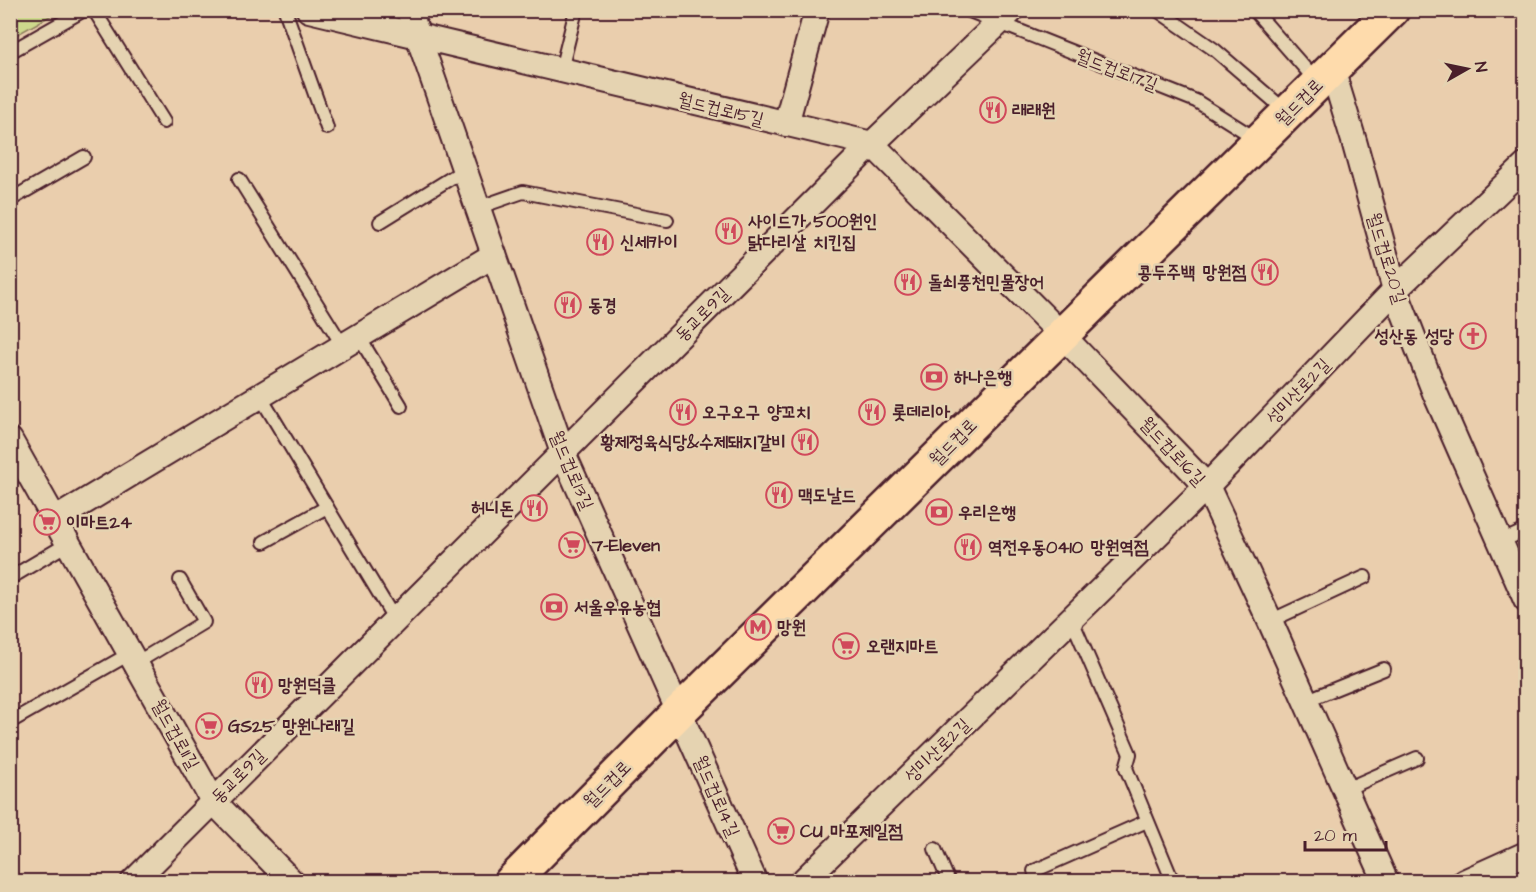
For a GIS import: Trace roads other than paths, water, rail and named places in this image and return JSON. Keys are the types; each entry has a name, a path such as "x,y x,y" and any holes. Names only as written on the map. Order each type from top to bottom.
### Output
{"main road":[{"name":"월드컵로","path":"516,880 680,711 1392,10"}],"street":[{"name":"월드컵로15길","path":"309,10 872,144"},
{"name":"월드컵로13길","path":"409,10 563,453 680,711"},
{"path":"786,124 818,10"},
{"name":"동교로9길","path":"133,882 872,144 1005,17"},
{"name":"월드컵로20길","path":"1325,76 1395,290 1435,393 1526,600"},
{"path":"872,144 1062,335"},
{"name":"성미산로2길","path":"802,882 1207,486 1395,290 1526,165"},
{"path":"56,519 494,255"},
{"name":"월드컵로16길","path":"1062,335 1207,486 1346,789 1386,882"},
{"name":"월드컵로11길","path":"10,440 213,801 292,882"},
{"name":"월드컵로14길","path":"680,711 755,882"},
{"path":"1464,882 1526,854"}],"lane":[{"path":"10,52 84,10"},
{"path":"94,10 164,122"},
{"path":"285,10 327,128"},
{"path":"561,70 576,10"},
{"path":"666,10 673,10"},
{"name":"월드컵로17길","path":"967,10 1005,17 1196,100 1259,141"},
{"path":"1157,10 1215,50 1288,112"},
{"path":"1254,10 1325,76"},
{"path":"10,200 84,157"},
{"path":"380,222 464,171"},
{"path":"239,179 351,341 401,406"},
{"path":"477,208 523,192 667,220"},
{"path":"260,396 395,620"},
{"path":"264,542 327,507"},
{"path":"1500,542 1526,530"},
{"path":"10,578 69,543"},
{"path":"1270,621 1365,577"},
{"path":"10,722 204,622 180,580"},
{"path":"1071,618 1130,754 1126,768 1173,882"},
{"path":"1305,701 1384,669"},
{"path":"1346,789 1417,758"},
{"path":"1039,882 1034,871 1147,821"},
{"path":"934,849 949,882"}],"place":[{"name":"래래원","path":"993,110"},
{"name":"사이드가 500원인 닭다리살 치킨집","path":"729,231"},
{"name":"신세카이","path":"600,242"},
{"name":"콩두주백 망원점","path":"1265,272"},
{"name":"돌쇠풍천민물장어","path":"908,282"},
{"name":"동경","path":"568,305"},
{"name":"성산동 성당","path":"1473,336"},
{"name":"하나은행","path":"934,377"},
{"name":"오구오구 양꼬치","path":"683,412"},
{"name":"롯데리아","path":"872,412"},
{"name":"황제정육식당&수제돼지갈비","path":"805,442"},
{"name":"맥도날드","path":"779,495"},
{"name":"허니돈","path":"534,508"},
{"name":"우리은행","path":"939,512"},
{"name":"이마트24","path":"47,522"},
{"name":"7-Eleven","path":"572,545"},
{"name":"역전우동0410 망원역점","path":"968,547"},
{"name":"서울우유농협","path":"554,607"},
{"name":"망원","path":"758,627"},
{"name":"오랜지마트","path":"846,646"},
{"name":"망원덕클","path":"259,685"},
{"name":"GS25 망원나래길","path":"209,726"},
{"name":"CU 마포제일점","path":"781,831"}]}
